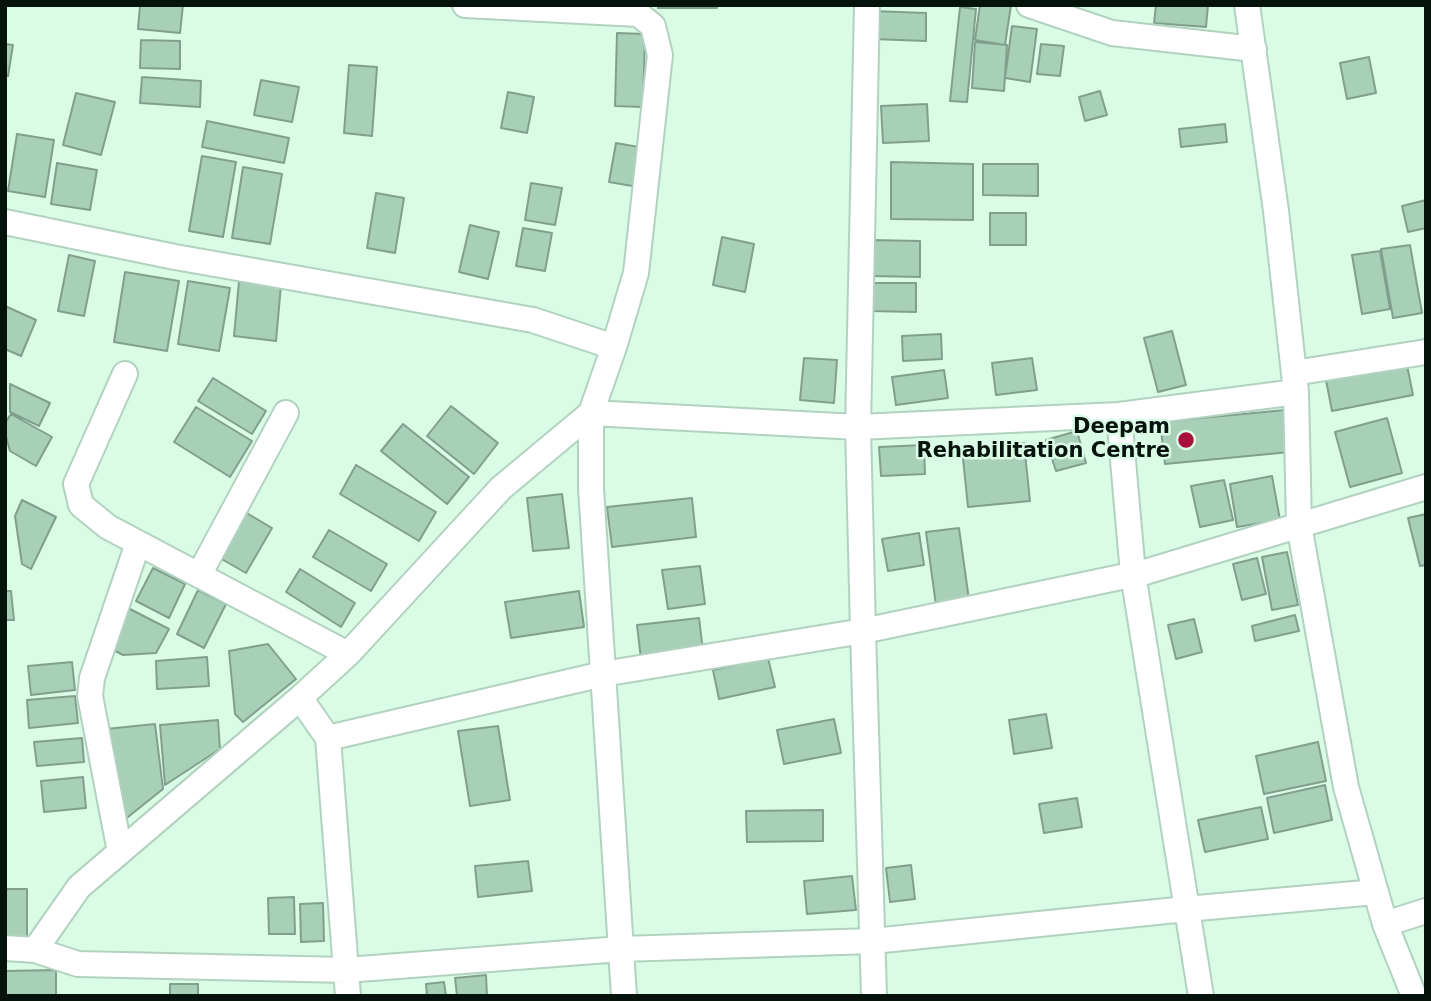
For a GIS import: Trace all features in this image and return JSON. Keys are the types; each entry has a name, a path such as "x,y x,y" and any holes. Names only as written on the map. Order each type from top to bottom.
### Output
{"street":[{"path":"465,5 638,14 653,26 660,55 636,272 591,413 591,488 624,996"},
{"path":"867,5 858,427 874,996"},
{"path":"1029,5 1112,33 1254,49"},
{"path":"1247,5 1276,211 1295,382 1299,525 1346,787 1385,923 1414,996"},
{"path":"5,222 175,257 533,320 614,347"},
{"path":"35,950 79,887 348,654 501,488 591,413 858,427 1119,415 1295,382 1426,352"},
{"path":"125,374 76,484 81,505 108,527 348,654"},
{"path":"199,575 286,413"},
{"path":"1119,415 1133,574 1201,996"},
{"path":"328,738 603,674 863,631 1133,574 1426,487"},
{"path":"120,852 90,696 92,678 138,543"},
{"path":"300,698 328,738 348,996"},
{"path":"5,948 35,950 78,964 346,970 621,948 873,941 1376,892"},
{"path":"1385,923 1426,911"}],"building":[{"path":"140,5 183,5 180,33 138,29"},
{"path":"658,5 717,5 717,8 658,8"},
{"path":"980,5 1011,5 1005,45 975,40"},
{"path":"1156,5 1208,5 1206,27 1154,23"},
{"path":"960,7 976,9 967,102 950,101"},
{"path":"873,11 926,13 926,41 872,39"},
{"path":"1012,26 1037,29 1030,82 1005,78"},
{"path":"617,33 645,34 643,107 615,106"},
{"path":"141,40 180,41 180,69 140,68"},
{"path":"975,42 1007,45 1004,91 972,88"},
{"path":"5,44 13,45 8,76 5,75"},
{"path":"1041,44 1064,46 1060,76 1037,74"},
{"path":"1369,57 1376,93 1347,99 1340,63"},
{"path":"349,65 377,67 372,136 344,133"},
{"path":"142,77 201,81 200,107 140,103"},
{"path":"261,80 299,87 292,122 254,115"},
{"path":"1100,91 1107,115 1085,121 1079,97"},
{"path":"508,92 534,97 527,133 501,128"},
{"path":"76,93 115,102 101,155 63,145"},
{"path":"927,104 929,141 883,143 881,106"},
{"path":"207,121 289,138 284,163 202,147"},
{"path":"1225,124 1227,142 1181,147 1179,129"},
{"path":"17,134 54,140 45,197 8,191"},
{"path":"616,143 644,148 638,187 609,182"},
{"path":"202,156 236,162 223,237 189,231"},
{"path":"891,162 973,164 973,220 891,219"},
{"path":"57,163 97,170 90,210 51,204"},
{"path":"983,164 1038,164 1038,196 983,195"},
{"path":"243,167 282,174 270,244 232,238"},
{"path":"531,183 562,188 555,225 525,220"},
{"path":"376,193 404,198 395,253 367,248"},
{"path":"1426,200 1426,228 1408,232 1402,206"},
{"path":"990,213 1026,213 1026,245 990,245"},
{"path":"470,225 499,232 488,279 459,272"},
{"path":"523,228 552,233 545,271 516,266"},
{"path":"722,237 754,244 745,292 713,285"},
{"path":"871,240 920,241 920,277 871,276"},
{"path":"1410,245 1422,313 1393,318 1381,249"},
{"path":"1380,251 1390,309 1362,314 1352,255"},
{"path":"69,255 95,261 84,316 58,311"},
{"path":"125,272 179,281 167,351 114,342"},
{"path":"188,281 230,288 219,351 178,344"},
{"path":"239,281 281,285 276,341 234,336"},
{"path":"869,283 916,283 916,312 869,311"},
{"path":"5,306 36,320 21,356 5,349"},
{"path":"1172,331 1186,385 1158,392 1144,338"},
{"path":"941,334 942,359 903,361 902,336"},
{"path":"804,358 837,360 834,403 800,400"},
{"path":"1032,358 1037,390 996,395 992,363"},
{"path":"1407,365 1413,395 1332,411 1326,380"},
{"path":"944,370 948,398 896,405 892,377"},
{"path":"213,378 266,411 252,434 198,401"},
{"path":"10,384 50,403 39,426 10,412"},
{"path":"451,406 498,443 474,474 427,436"},
{"path":"196,407 252,441 230,477 174,442"},
{"path":"1285,410 1290,452 1165,464 1160,422"},
{"path":"11,414 52,437 36,466 10,451 5,423"},
{"path":"1387,418 1402,473 1350,487 1335,432"},
{"path":"403,424 469,477 447,504 381,451"},
{"path":"1077,431 1086,463 1056,471 1046,440"},
{"path":"1024,443 1030,501 968,507 962,449"},
{"path":"924,445 925,474 881,476 879,447"},
{"path":"356,465 436,512 419,541 340,494"},
{"path":"1272,476 1280,520 1237,527 1230,484"},
{"path":"1224,480 1233,520 1200,527 1191,486"},
{"path":"562,494 569,548 533,551 527,498"},
{"path":"692,498 696,537 612,547 607,507"},
{"path":"22,500 56,517 31,569 22,564 15,516"},
{"path":"245,512 272,528 246,573 218,557"},
{"path":"1426,514 1426,565 1420,566 1408,518"},
{"path":"959,528 969,600 936,605 926,532"},
{"path":"329,530 387,564 371,591 313,557"},
{"path":"919,533 924,565 888,571 882,539"},
{"path":"1287,552 1298,605 1272,610 1262,557"},
{"path":"1257,558 1266,594 1242,600 1233,564"},
{"path":"700,566 705,604 668,609 662,570"},
{"path":"153,568 185,584 169,618 136,601"},
{"path":"300,569 355,603 341,627 286,592"},
{"path":"198,590 226,604 204,648 177,634"},
{"path":"5,591 11,591 14,620 5,620"},
{"path":"579,591 584,627 511,638 505,602"},
{"path":"128,608 169,629 156,653 123,655 108,647"},
{"path":"1295,615 1299,631 1255,641 1252,626"},
{"path":"699,618 703,651 641,659 637,625"},
{"path":"1194,619 1202,652 1176,659 1168,625"},
{"path":"268,644 296,679 243,722 235,714 229,651"},
{"path":"207,657 209,686 157,689 156,661"},
{"path":"768,658 775,687 719,699 713,670"},
{"path":"72,662 75,690 31,695 28,666"},
{"path":"75,696 78,723 29,728 27,700"},
{"path":"1046,714 1052,748 1014,754 1009,720"},
{"path":"834,719 841,753 784,764 777,730"},
{"path":"218,720 220,749 165,785 160,725"},
{"path":"155,724 163,789 118,825 106,729"},
{"path":"498,726 510,800 470,806 458,731"},
{"path":"82,738 84,762 37,766 34,742"},
{"path":"1318,742 1326,781 1264,794 1256,756"},
{"path":"83,777 86,808 44,812 41,781"},
{"path":"1325,785 1332,820 1274,833 1267,798"},
{"path":"1077,798 1082,827 1044,833 1039,804"},
{"path":"1261,807 1268,839 1205,852 1198,820"},
{"path":"823,810 823,841 747,842 746,811"},
{"path":"528,861 532,891 478,897 475,866"},
{"path":"911,865 915,899 890,902 886,868"},
{"path":"852,876 856,910 807,914 804,881"},
{"path":"5,889 27,889 27,937 5,937"},
{"path":"294,897 295,934 269,934 268,898"},
{"path":"323,903 324,941 301,942 300,904"},
{"path":"56,970 56,996 5,996 5,971"},
{"path":"486,975 487,996 457,996 455,978"},
{"path":"444,982 446,996 427,996 426,984"},
{"path":"170,984 198,984 198,996 170,996"}],"place":[{"name":"Deepam Rehabilitation Centre","path":"1186,440"}]}
